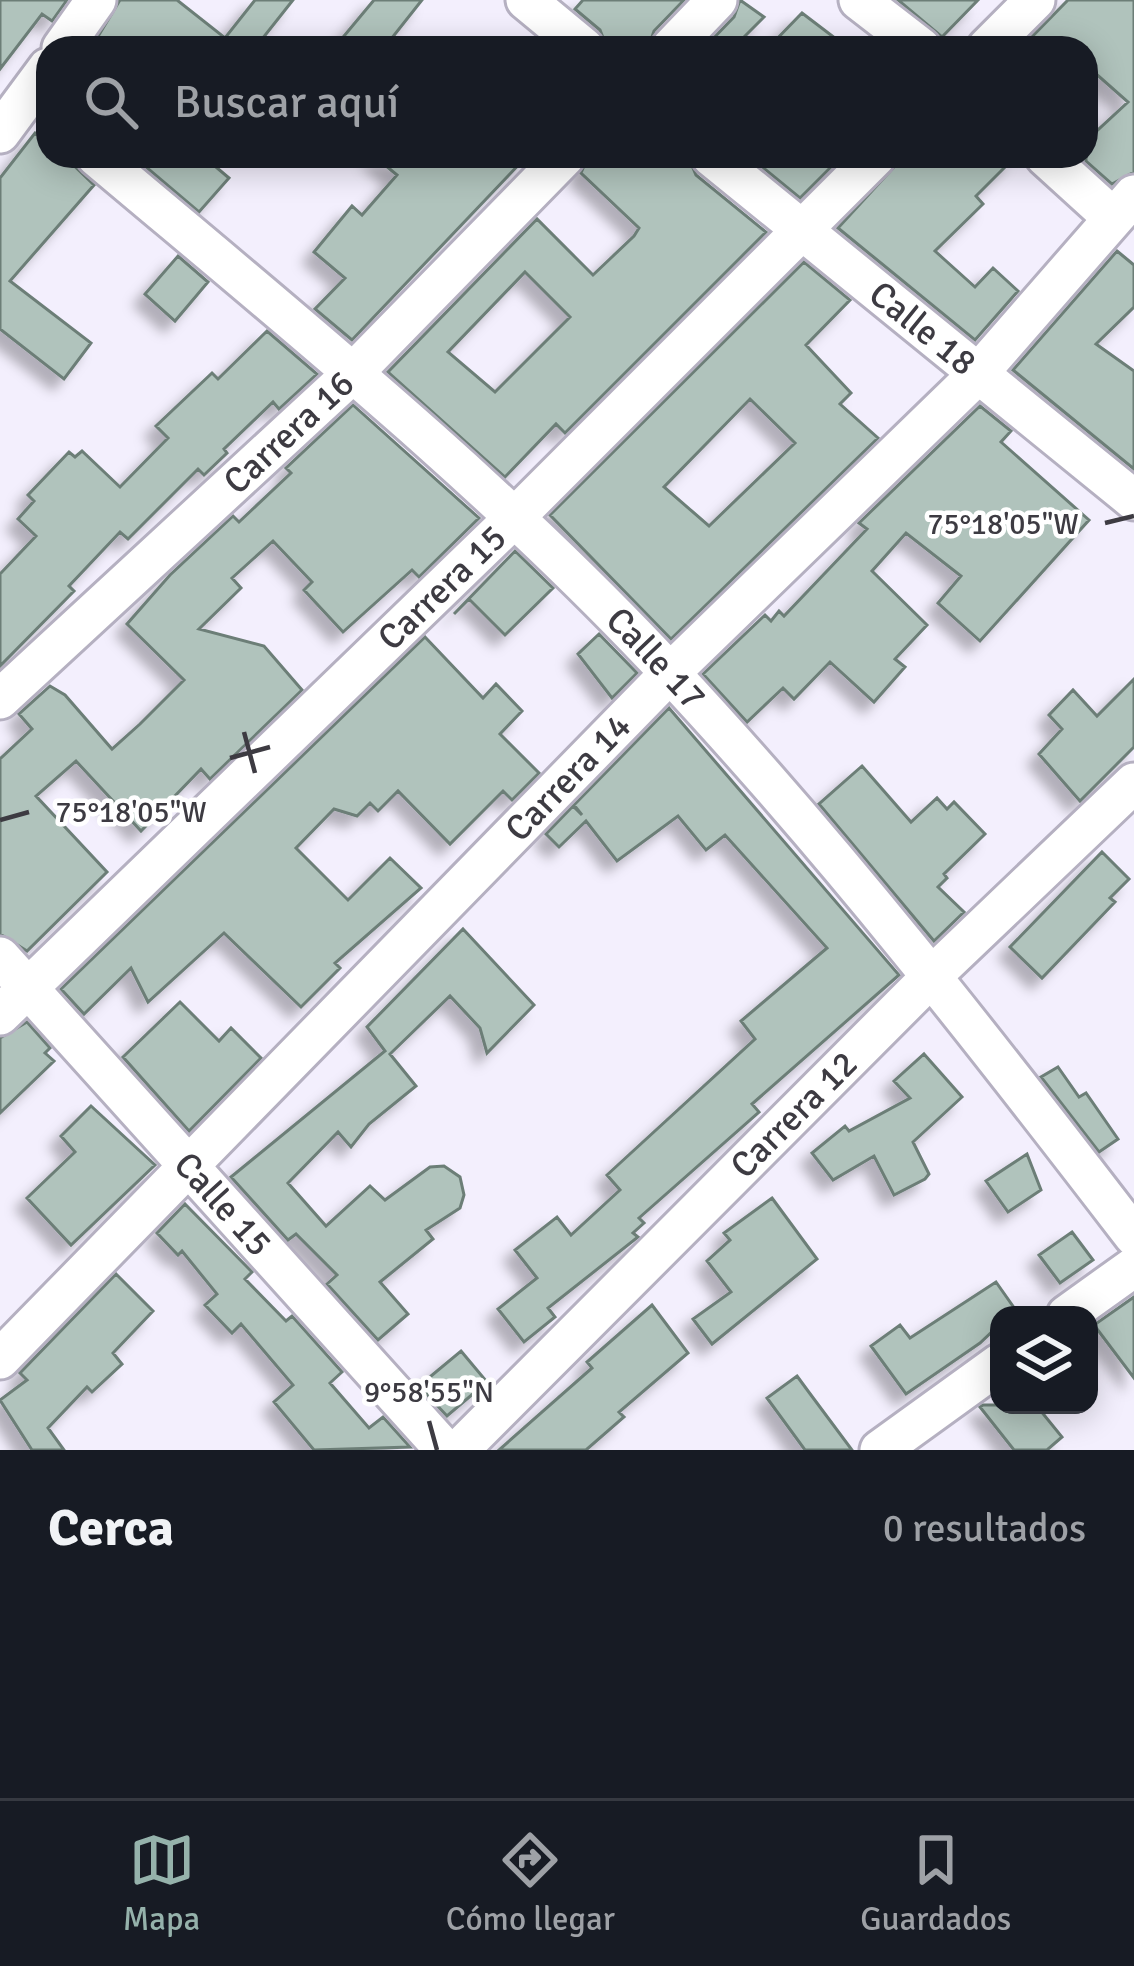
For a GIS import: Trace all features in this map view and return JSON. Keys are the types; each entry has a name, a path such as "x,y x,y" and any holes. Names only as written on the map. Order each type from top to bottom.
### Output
{"street":[{"path":"70,36 96,0"},
{"path":"526,0 570,36"},
{"path":"682,36 718,0"},
{"path":"860,0 906,36"},
{"path":"999,36 1035,0"},
{"path":"0,134 31,90"},
{"name":"Calle 17","path":"110,168 353,373 514,518 670,673 934,974 1134,1236"},
{"name":"Carrera 16","path":"0,699 353,373 553,168"},
{"name":"Calle 18","path":"725,168 797,232 1134,500"},
{"name":"Carrera 15","path":"0,1015 514,518 864,168"},
{"path":"1066,168 1127,203"},
{"name":"Carrera 14","path":"0,1359 670,673 976,376 1127,203"},
{"name":"Carrera 12","path":"459,1450 934,974 1134,783"},
{"name":"Calle 15","path":"0,957 445,1450"},
{"path":"1080,1306 1134,1267"},
{"path":"880,1450 990,1371"}],"building":[{"path":"0,0 67,0 52,21 42,14 0,69"},
{"path":"120,0 177,0 222,36 98,36"},
{"path":"255,0 293,0 264,36 227,36"},
{"path":"374,0 422,0 394,36 344,36"},
{"path":"583,0 684,0 652,36 602,36 575,9"},
{"path":"740,0 764,17 745,36 716,36 734,17"},
{"path":"898,0 978,0 941,36"},
{"path":"1068,0 1134,0 1134,172 1112,184 1094,168 1098,168 1098,130 1128,102 1098,76 1098,36 1033,36"},
{"path":"802,13 832,36 780,36"},
{"path":"35,133 36,168 76,168 94,185 10,281 91,343 64,379 0,329 0,178"},
{"path":"147,168 217,168 229,178 199,212"},
{"path":"389,168 516,168 352,340 315,309 345,278 314,252 352,206 362,215 397,175"},
{"path":"583,168 693,168 766,232 565,433 556,424 505,477 388,372 537,219 593,275 639,228 581,173","holes":["525,272 570,317 495,392 448,352"]},
{"path":"764,168 830,168 800,198"},
{"path":"893,168 1004,168 976,196 983,204 935,251 975,287 993,268 1018,291 975,340 838,228"},
{"path":"1117,251 1134,265 1134,307 1096,344 1134,371 1134,469 1013,370"},
{"path":"178,256 208,282 175,321 145,294"},
{"path":"804,262 850,300 806,345 851,393 840,404 878,438 671,639 550,515","holes":["750,399 795,443 709,526 664,487"]},
{"path":"267,331 317,374 279,409 273,402 204,475 198,469 128,539 120,532 69,586 74,591 0,666 0,574 36,536 18,519 34,501 28,495 69,452 75,457 82,451 120,487 168,438 156,426 212,373 218,379"},
{"path":"353,405 479,518 419,577 412,570 343,632 304,590 312,582 273,541 232,578 241,588 199,629 264,646 302,690 210,779 201,769 141,831 76,761 36,796 107,872 27,951 0,934 0,759 32,729 19,714 50,686 65,695 112,749 140,724 184,680 127,624 170,575 233,516 239,522 291,473 286,468"},
{"path":"980,406 1011,431 1001,442 1089,520 980,641 938,603 961,576 906,533 872,571 927,625 895,659 905,667 874,702 830,662 794,699 783,688 747,722 703,674 765,615 771,621 779,611 784,616 867,529 859,523"},
{"path":"515,551 553,588 505,635 469,599 454,614"},
{"path":"599,634 637,673 612,698 578,654"},
{"path":"425,637 483,698 496,684 522,711 500,734 539,773 512,800 503,791 450,844 398,791 378,811 370,803 357,816 334,809 296,848 348,900 390,858 421,888 335,963 340,968 301,1007 224,933 148,1002 131,968 84,1014 61,989"},
{"path":"1134,679 1134,747 1080,801 1039,754 1062,729 1049,715 1073,690 1097,716"},
{"path":"669,708 899,975 752,1104 759,1112 639,1218 644,1223 633,1233 638,1237 548,1308 555,1317 524,1342 498,1309 537,1278 515,1250 557,1217 571,1235 620,1190 607,1175 755,1039 741,1021 827,948 725,835 706,850 678,816 617,861 586,821 559,847 546,834 573,806 582,815 574,805"},
{"path":"862,766 911,822 937,798 947,809 954,802 985,834 944,874 947,878 938,887 964,912 934,941 819,804"},
{"path":"1102,852 1129,879 1110,898 1115,902 1042,978 1010,947"},
{"path":"463,929 534,1005 487,1053 480,1028 450,996 390,1054 416,1086 369,1124 351,1147 338,1132 288,1183 326,1226 370,1186 385,1200 430,1167 444,1166 460,1177 464,1195 460,1208 426,1230 433,1239 380,1282 408,1314 378,1340 327,1284 337,1275 296,1234 288,1240 231,1177 385,1051 367,1027"},
{"path":"180,1002 219,1041 231,1028 261,1058 189,1131 123,1057"},
{"path":"27,1022 50,1048 45,1053 54,1061 0,1113 0,1038"},
{"path":"924,1054 962,1097 913,1142 929,1174 894,1195 874,1156 833,1180 812,1153 845,1126 849,1131 910,1098 894,1081"},
{"path":"1058,1067 1079,1097 1086,1093 1118,1139 1099,1152 1041,1077"},
{"path":"91,1106 155,1165 71,1245 27,1198 75,1152 61,1136"},
{"path":"1027,1154 1041,1190 1008,1212 986,1181"},
{"path":"772,1198 817,1259 712,1344 693,1319 731,1292 707,1261 730,1240 724,1233"},
{"path":"185,1204 252,1272 245,1279 286,1321 292,1316 342,1372 330,1383 369,1428 383,1417 410,1447 314,1450 274,1402 293,1385 241,1324 232,1333 205,1305 217,1294 182,1251 178,1255 157,1233"},
{"path":"1072,1232 1093,1260 1060,1283 1039,1255"},
{"path":"116,1274 153,1311 113,1353 122,1364 92,1392 87,1387 48,1428 64,1450 32,1450 0,1400 27,1380 20,1373"},
{"path":"996,1282 1013,1306 990,1306 990,1334 906,1394 871,1346 900,1325 910,1338"},
{"path":"1134,1297 1134,1378 1098,1330 1098,1322"},
{"path":"652,1305 688,1353 619,1412 624,1417 586,1450 499,1450 592,1368 587,1362"},
{"path":"461,1351 487,1382 447,1416 419,1386"},
{"path":"797,1376 852,1450 805,1450 767,1398"},
{"path":"990,1405 990,1414 1043,1414 1062,1437 1047,1450 1014,1450 980,1407"}]}
